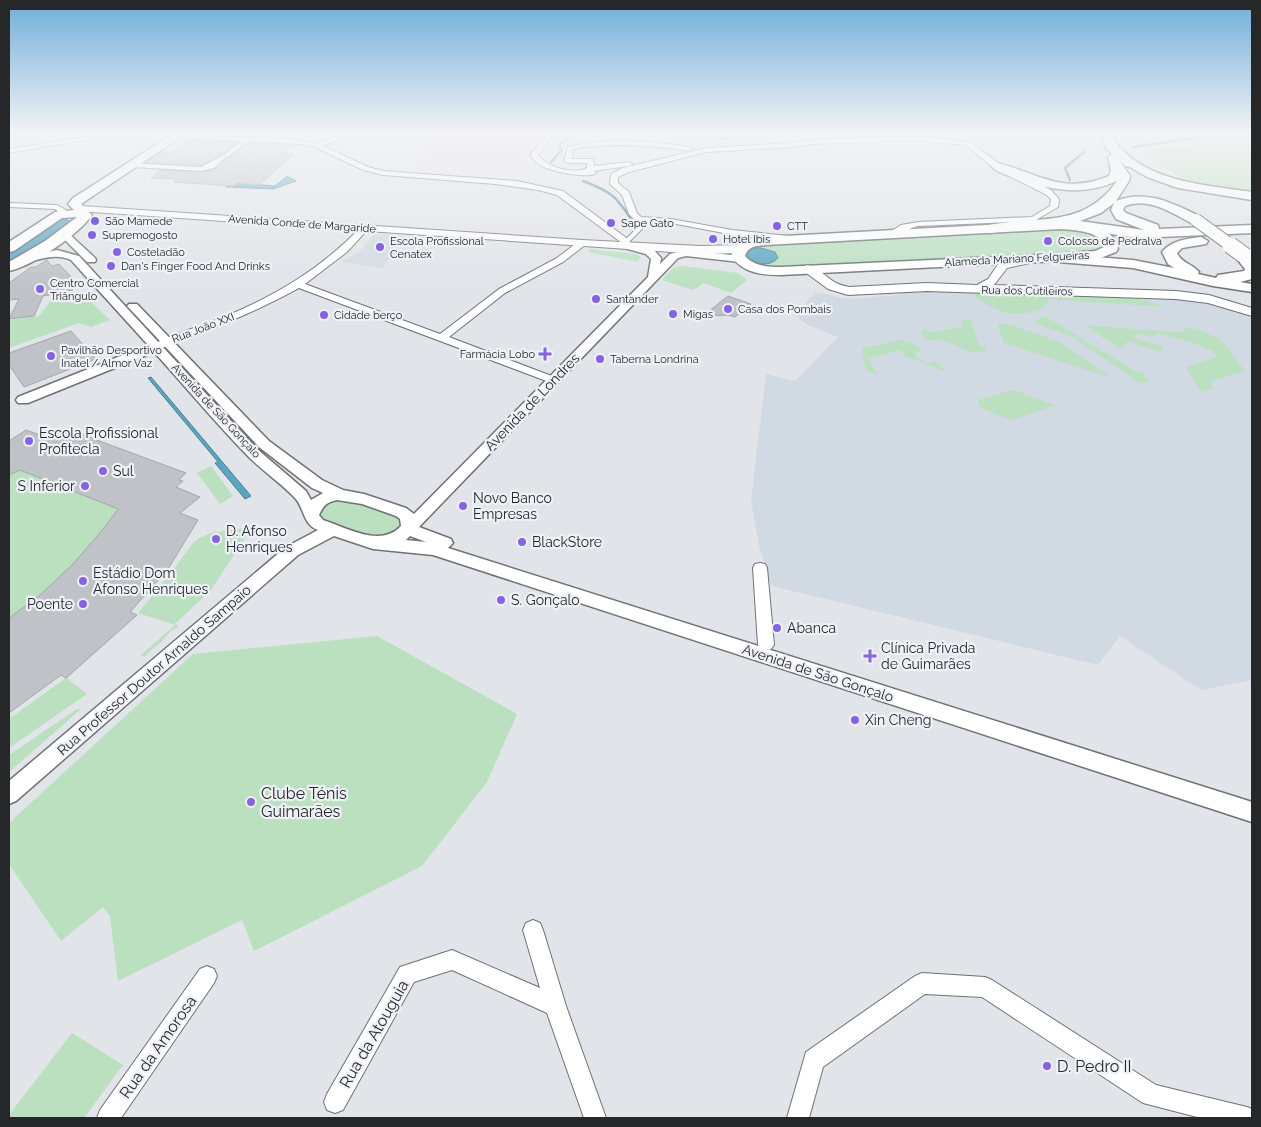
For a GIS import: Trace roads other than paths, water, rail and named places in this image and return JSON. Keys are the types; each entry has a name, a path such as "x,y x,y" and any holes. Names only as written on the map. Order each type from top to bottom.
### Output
{"highway":[{"path":"1038,185 1084,195 1095,202 1096,206 1092,210 1067,222"},
{"path":"1053,185 1095,185"},
{"path":"989,229 1000,226 1067,222 1099,210 1120,185"},
{"path":"1152,185 1250,257"},
{"path":"1181,185 1252,196"},
{"path":"1200,219 1204,215 1194,202 1204,197 1220,196 1252,204"},
{"path":"1162,230 1133,222 1121,216 1117,207 1127,201 1147,200 1165,204 1200,219"},
{"path":"1034,219 1054,216 1070,209 1089,208"},
{"path":"1105,214 1116,222 1143,230 1183,232"},
{"path":"1067,222 1131,234 1183,232 1248,233"},
{"path":"1098,255 1119,252 1144,243 1203,240 1248,233"},
{"path":"1203,240 1172,248 1169,252 1170,257 1179,266 1188,270 1208,277 1232,279 1250,274 1252,269 1244,259 1250,257"},
{"path":"1058,258 1133,264 1213,282 1252,288"}],"main road":[{"path":"83,211 74,204 103,185"},
{"path":"9,248 60,215 83,211"},
{"path":"9,267 25,260 64,233 83,218 83,211"},
{"name":"Avenida Conde de Margaride","path":"83,211 582,243 627,244 740,254"},
{"name":"Alameda Mariano Felgueiras","path":"740,254 748,265 766,270 1058,258 1098,255 1110,249 1111,244 1105,237 1067,222"},
{"path":"740,254 752,243 790,239 989,229"},
{"path":"977,290 992,278 999,267 1006,263 1032,259"},
{"name":"Rua dos Cutileiros","path":"807,269 818,274 832,286 848,291 927,287 1186,296 1209,299 1252,312"},
{"path":"927,287 992,278 1037,291"}],"street":[{"path":"523,185 560,193 627,244 650,252 656,258 653,276"},
{"path":"615,185 626,194 633,214 639,219 671,221 732,232 790,239"},
{"path":"894,234 904,227 918,224 1034,219 1054,207 1055,199 1048,192 1032,185"},
{"path":"9,205 57,207 62,210 60,215"},
{"path":"627,244 645,223"},
{"name":"Rua João XXI","path":"22,400 230,318 297,284 336,259 365,228"},
{"path":"732,232 742,239 740,254"},
{"name":"Avenida de São Gonçalo","path":"64,233 162,344 252,452 301,494 312,516 333,529 373,543 433,549 1252,812"},
{"path":"442,338 502,291 560,260 575,246 582,243"},
{"name":"Avenida de Londres","path":"383,543 397,539 425,513 674,256 686,253 711,255 740,254"},
{"name":"Avenida de São Gonçalo","path":"25,260 53,254 75,258 264,444 317,484 338,494 347,494 401,512 407,516 408,527"},
{"path":"297,284 553,380"},
{"name":"Rua Professor Doutor Arnaldo Sampaio","path":"292,551 321,501 338,494"},
{"path":"425,513 416,526 437,541"},
{"path":"408,527 437,541"},
{"name":"Rua Professor Doutor Arnaldo Sampaio","path":"11,794 292,551 333,529"},
{"name":"Avenida de São Gonçalo","path":"437,541 1252,800"},
{"path":"760,568 766,645"},
{"path":"533,930 555,1006 595,1118"},
{"name":"Rua da Atouguia","path":"335,1102 407,974 452,960 555,1006"},
{"name":"Rua da Amorosa","path":"108,1118 207,976"},
{"path":"798,1118 814,1060 922,983 985,987 1151,1095 1247,1118"}],"water":[{"path":"233,185 286,185 273,189 226,187"},
{"path":"66,219 70,221 67,225 9,263 9,252 56,221"},
{"path":"753,248 775,252 778,258 771,263 762,264 746,258 746,252"},
{"path":"151,377 251,496 245,499 215,463 218,462 148,378"}],"waterway":[{"path":"592,185 613,196 633,222"}],"place":[{"name":"São Mamede","path":"95,221"},
{"name":"Sape Gato","path":"611,223"},
{"name":"CTT","path":"777,226"},
{"name":"Supremogosto","path":"92,235"},
{"name":"Hotel Ibis","path":"713,239"},
{"name":"Colosso de Pedralva","path":"1048,241"},
{"name":"Escola Profissional Cenatex","path":"380,247"},
{"name":"Costeladão","path":"117,252"},
{"name":"Dan's Finger Food And Drinks","path":"111,266"},
{"name":"Centro Comercial Triângulo","path":"40,289"},
{"name":"Santander","path":"596,299"},
{"name":"Casa dos Pombais","path":"728,309"},
{"name":"Migas","path":"673,314"},
{"name":"Cidade berço","path":"324,315"},
{"name":"Farmácia Lobo","path":"545,354"},
{"name":"Pavilhão Desportivo Inatel / Almor Vaz","path":"51,356"},
{"name":"Taberna Londrina","path":"600,359"},
{"name":"Escola Profissional Profitecla","path":"29,441"},
{"name":"Sul","path":"103,471"},
{"name":"S Inferior","path":"85,486"},
{"name":"Novo Banco Empresas","path":"463,506"},
{"name":"D. Afonso Henriques","path":"216,539"},
{"name":"BlackStore","path":"522,542"},
{"name":"Estádio Dom Afonso Henriques","path":"83,581"},
{"name":"S. Gonçalo","path":"501,600"},
{"name":"Poente","path":"83,604"},
{"name":"Abanca","path":"777,628"},
{"name":"Clínica Privada de Guimarães","path":"870,656"},
{"name":"Xin Cheng","path":"855,720"},
{"name":"Clube Ténis Guimarães","path":"251,802"},
{"name":"D. Pedro II","path":"1047,1066"}]}
